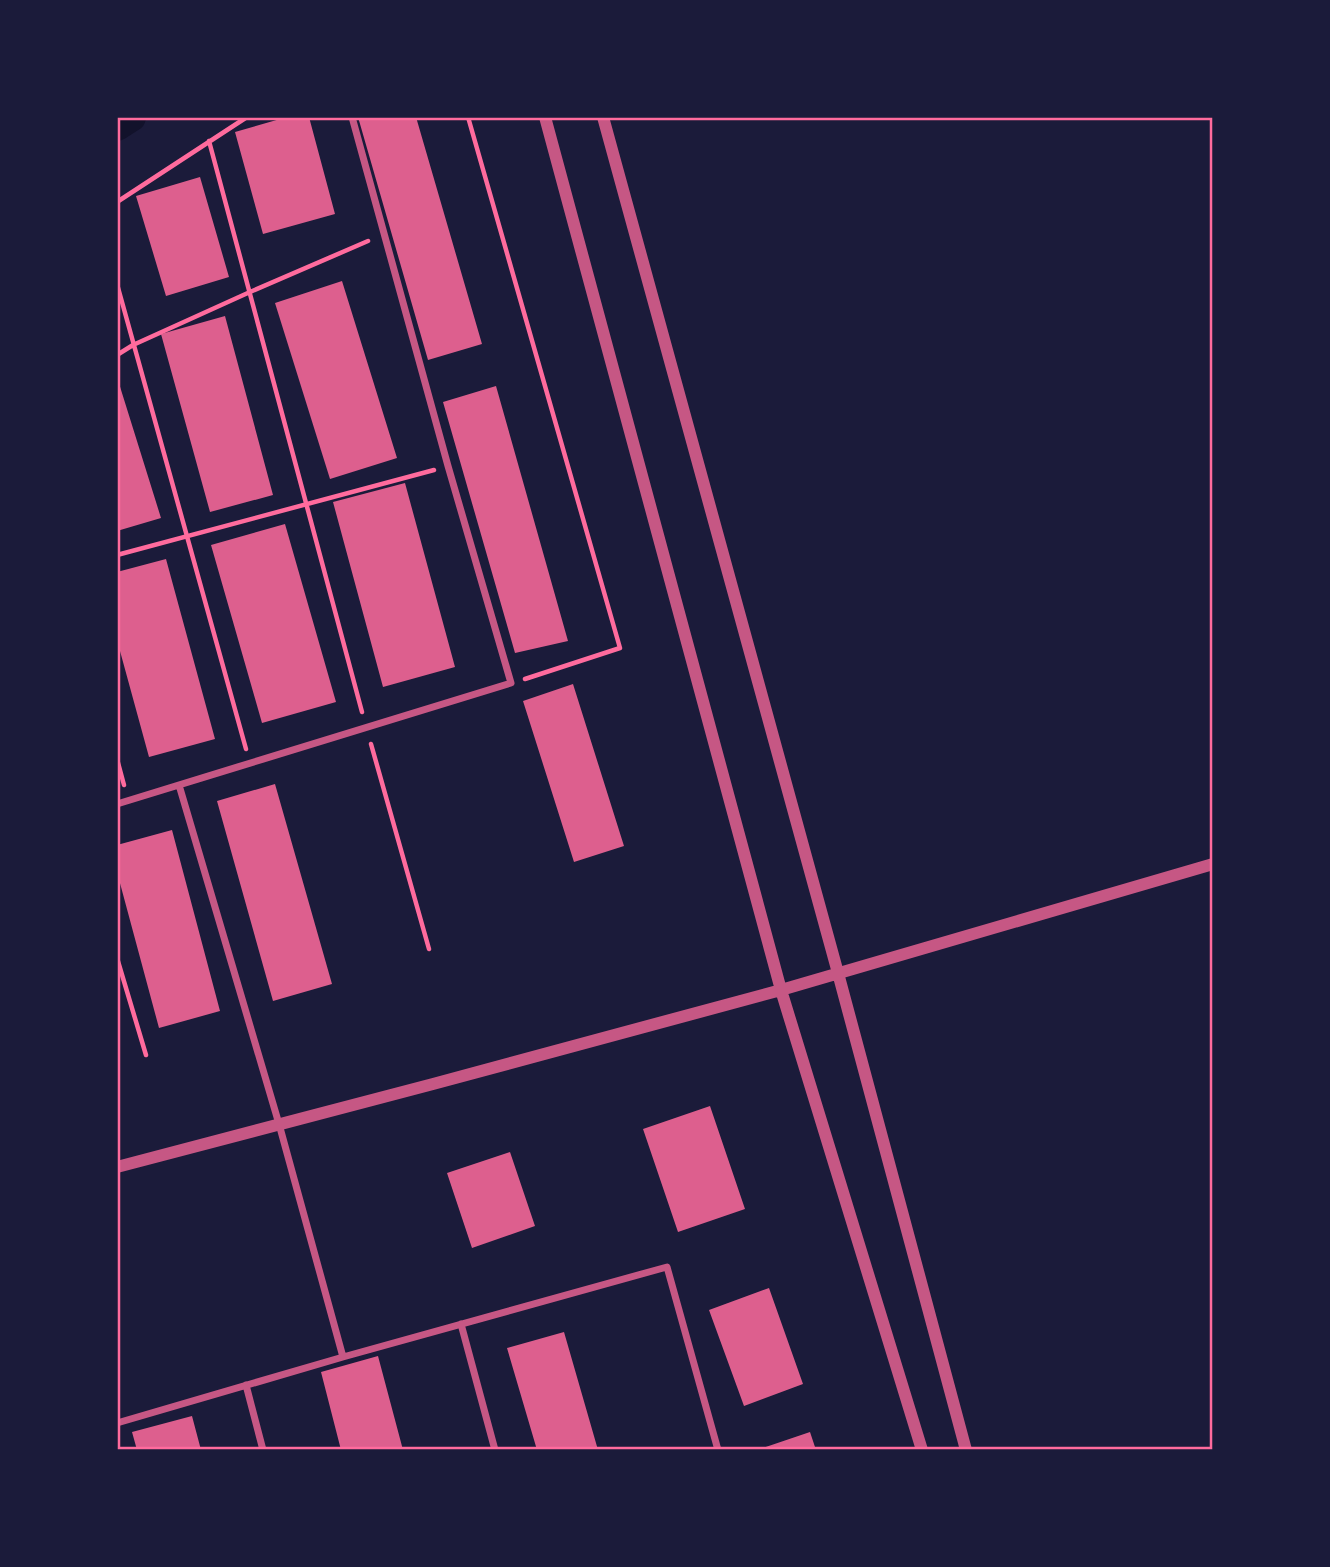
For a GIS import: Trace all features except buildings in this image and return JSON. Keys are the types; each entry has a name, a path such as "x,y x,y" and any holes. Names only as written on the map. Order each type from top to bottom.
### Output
{"street":[{"path":"117,804 511,683 448,467 352,117"},
{"path":"545,117 781,990 922,1450"},
{"path":"603,117 966,1450"},
{"path":"179,785 279,1124 343,1357"},
{"path":"117,1167 781,990 1213,864"},
{"path":"117,1423 667,1267 718,1450"},
{"path":"461,1324 495,1450"},
{"path":"246,1385 263,1450"}],"path":[{"path":"117,202 247,117"},
{"path":"468,117 620,648 511,683"},
{"path":"209,141 366,728 429,949"},
{"path":"117,355 133,345 385,233"},
{"path":"117,284 250,763"},
{"path":"117,555 448,467"},
{"path":"117,759 128,800"},
{"path":"117,958 146,1055"}],"waterway":[{"path":"117,126 131,117"}]}
